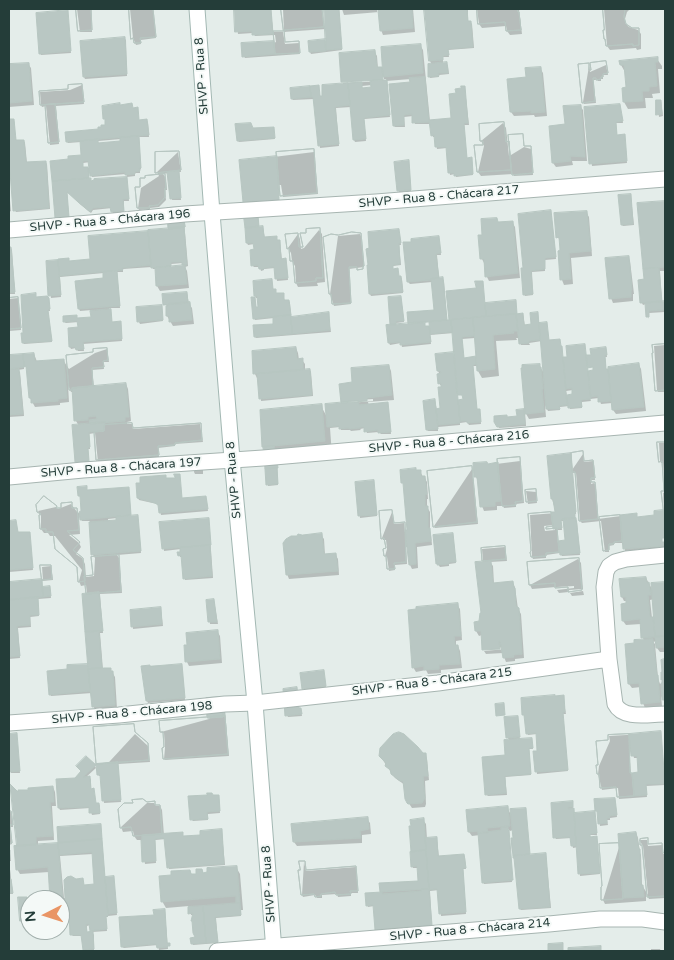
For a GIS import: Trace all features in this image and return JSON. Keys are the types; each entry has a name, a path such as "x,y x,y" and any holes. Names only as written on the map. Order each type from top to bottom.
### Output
{"street":[{"name":"SHVP - Rua 8","path":"197,9 232,459 255,703 274,949"},
{"name":"SHVP - Rua 8 - Chácara 217","path":"212,213 665,179"},
{"name":"SHVP - Rua 8 - Chácara 196","path":"9,230 212,213"},
{"name":"SHVP - Rua 8 - Chácara 216","path":"232,459 263,458 665,423"},
{"name":"SHVP - Rua 8 - Chácara 197","path":"9,477 232,459"},
{"path":"665,555 615,562 609,566 606,572 604,587 613,695 618,709 629,715 665,714"},
{"name":"SHVP - Rua 8 - Chácara 215","path":"255,703 438,683 609,659"},
{"name":"SHVP - Rua 8 - Chácara 198","path":"9,723 255,703"},
{"name":"SHVP - Rua 8 - Chácara 214","path":"216,951 274,949 600,919 643,919 665,922"}],"building":[{"path":"76,9 91,9 92,30 78,31"},
{"path":"76,9 91,9 92,30 78,31"},
{"path":"129,9 153,9 156,37 140,38 141,43 134,43 133,38 131,39"},
{"path":"129,9 153,9 156,37 140,38 141,43 134,43 133,38 131,39"},
{"path":"234,9 271,9 273,34 252,35 252,31 235,32"},
{"path":"281,9 322,9 324,27 284,30 285,42 299,41 300,53 275,54 273,31 283,31"},
{"path":"281,9 322,9 324,27 284,30 285,42 299,41 300,53 275,54 273,31 283,31"},
{"path":"324,9 339,9 342,49 326,50"},
{"path":"412,9 413,28 380,31 378,10"},
{"path":"424,9 467,9 468,21 471,21 473,47 448,49 449,55 443,56 443,60 429,61"},
{"path":"477,9 517,9 521,30 506,31 505,22 478,24"},
{"path":"477,9 517,9 521,30 506,31 505,22 478,24"},
{"path":"603,9 625,9 624,17 626,24 632,28 639,28 639,45 606,46 603,30"},
{"path":"603,9 625,9 624,17 626,24 632,28 639,28 639,45 606,46 603,30"},
{"path":"68,10 71,51 39,54 36,13"},
{"path":"125,37 127,74 83,77 80,41"},
{"path":"326,39 326,51 309,52 308,41"},
{"path":"274,41 275,54 242,57 241,43"},
{"path":"421,44 423,73 383,77 381,47"},
{"path":"375,50 377,67 382,67 383,80 341,82 339,53"},
{"path":"658,57 658,62 655,62 657,86 649,87 649,91 642,91 643,101 623,102 622,88 626,87 624,65 620,65 619,61"},
{"path":"606,61 608,73 603,74 601,79 596,80 596,78 593,78 595,101 582,103 578,64 589,63 589,70 591,70 590,63"},
{"path":"606,61 608,73 603,74 601,79 596,80 596,78 593,78 595,101 582,103 578,64 589,63 589,70 591,70 590,63"},
{"path":"447,62 448,73 438,73 439,76 428,77 428,64"},
{"path":"29,63 32,101 9,103 9,64"},
{"path":"541,67 545,112 510,112 507,79 526,77 525,68"},
{"path":"425,77 429,122 412,123 412,114 404,115 404,125 393,126 389,84 410,82 409,78"},
{"path":"387,80 390,115 364,118 366,139 353,140 348,83 362,82 362,88 371,87 370,81"},
{"path":"348,83 350,105 335,107 339,144 318,146 313,97 311,97 310,86 319,85 320,96 322,96 322,85"},
{"path":"82,84 84,102 40,105 39,91 68,89 68,85"},
{"path":"82,84 84,102 40,105 39,91 68,89 68,85"},
{"path":"310,86 311,97 291,99 290,88"},
{"path":"461,86 465,86 468,123 464,123 467,158 472,157 473,174 454,176 454,173 448,173 446,147 435,147 434,135 431,136 429,120 451,118 449,94 456,93 455,89 461,88"},
{"path":"656,100 661,100 662,114 656,115"},
{"path":"120,103 120,105 132,103 133,108 138,107 139,120 147,119 149,135 66,142 65,132 98,129 101,125 105,125 102,106"},
{"path":"55,104 59,142 48,143 45,105"},
{"path":"55,104 59,142 48,143 45,105"},
{"path":"620,104 623,121 616,122 617,135 625,134 627,161 589,164 584,107"},
{"path":"581,105 585,157 570,156 571,161 552,163 549,126 565,124 563,106"},
{"path":"9,119 14,119 16,140 24,140 26,162 46,161 49,208 13,211 9,172"},
{"path":"504,122 506,142 509,141 511,170 477,172 474,145 483,145 483,141 480,141 479,124"},
{"path":"504,122 506,142 509,141 511,170 477,172 474,145 483,145 483,141 480,141 479,124"},
{"path":"251,123 253,128 274,127 275,138 237,141 235,124"},
{"path":"523,134 524,146 531,146 533,173 512,175 508,135"},
{"path":"523,134 524,146 531,146 533,173 512,175 508,135"},
{"path":"139,136 141,168 135,174 125,175 125,172 90,176 88,161 83,161 83,167 88,167 89,178 52,181 50,161 81,155 80,141 98,139 98,143 120,141 120,138"},
{"path":"314,149 317,193 280,196 276,152"},
{"path":"314,149 317,193 280,196 276,152"},
{"path":"179,151 181,170 155,173 155,152"},
{"path":"179,151 181,170 155,173 155,152"},
{"path":"277,156 279,200 243,202 239,160"},
{"path":"409,160 411,190 397,191 394,162"},
{"path":"179,171 181,198 170,199 167,172"},
{"path":"165,174 165,197 158,205 149,206 150,208 137,208 135,187 140,187 140,178"},
{"path":"165,174 165,197 158,205 149,206 150,208 137,208 135,187 140,187 140,178"},
{"path":"127,177 129,199 123,199 124,211 111,212 110,207 93,208 90,212 67,192 69,217 55,218 52,181 91,178 91,181 94,179"},
{"path":"631,194 633,224 621,225 618,195"},
{"path":"665,201 665,267 643,269 637,203"},
{"path":"257,203 259,227 245,228 242,204"},
{"path":"183,207 184,227 168,228 167,208"},
{"path":"551,210 556,257 545,258 545,269 531,271 533,294 523,295 521,268 523,268 518,214"},
{"path":"587,211 591,251 569,253 571,279 560,280 559,237 556,238 554,213"},
{"path":"168,218 184,219 185,227 169,229"},
{"path":"168,218 184,219 185,227 169,229"},
{"path":"497,218 498,222 513,221 518,273 485,277 484,259 480,259 478,235 482,235 481,219"},
{"path":"263,226 264,237 277,236 277,240 280,240 281,259 286,258 288,278 275,279 274,267 259,269 258,265 251,266 250,250 254,249 253,243 246,243 245,228"},
{"path":"184,227 187,265 182,265 182,262 171,262 171,266 151,268 148,230"},
{"path":"320,228 323,278 316,278 316,281 295,283 293,261 290,261 285,234 298,233 299,247 303,247 300,233 306,233 306,229"},
{"path":"320,228 323,278 316,278 316,281 295,283 293,261 290,261 285,234 298,233 299,247 303,247 300,233 306,233 306,229"},
{"path":"399,229 401,243 399,243 400,264 393,265 393,269 398,268 403,292 369,294 366,249 369,248 368,232"},
{"path":"148,231 151,265 122,268 123,270 59,276 58,259 69,258 69,261 90,259 88,236"},
{"path":"352,232 361,233 364,266 363,269 357,270 357,267 349,267 351,303 332,304 331,294 329,294 323,237 331,234 338,235"},
{"path":"352,232 361,233 364,266 363,269 357,270 357,267 349,267 351,303 332,304 331,294 329,294 323,237 331,234 338,235"},
{"path":"439,236 441,253 436,254 439,278 407,282 403,242 411,242 411,239"},
{"path":"9,247 11,247 15,292 9,293"},
{"path":"629,256 631,297 609,299 605,258"},
{"path":"58,260 61,295 48,296 46,261"},
{"path":"185,265 187,284 156,286 155,268"},
{"path":"659,268 662,302 640,303 638,280 644,279 643,269"},
{"path":"117,271 120,306 78,309 75,281 103,278 103,272"},
{"path":"443,277 447,320 408,324 407,312 434,310 431,279"},
{"path":"272,279 273,289 276,289 276,293 284,293 284,300 289,300 291,315 253,319 251,297 255,297 256,307 258,307 257,296 254,296 253,281"},
{"path":"475,281 483,281 486,316 449,320 446,291 476,288"},
{"path":"187,292 188,303 163,305 162,294"},
{"path":"36,293 36,297 47,296 49,298 50,309 48,310 52,341 22,343 21,295"},
{"path":"401,296 404,321 396,321 396,325 390,325 388,297"},
{"path":"18,297 21,328 9,329 9,298"},
{"path":"18,297 21,328 9,329 9,298"},
{"path":"516,300 517,314 486,316 485,303"},
{"path":"665,301 665,310 649,311 649,317 646,317 645,303"},
{"path":"190,302 192,320 169,322 169,316 166,316 166,306 168,304"},
{"path":"162,305 163,320 137,322 136,307"},
{"path":"111,309 112,322 121,321 122,339 83,342 84,349 76,350 75,347 69,347 68,328 78,327 77,321 63,322 63,316 91,317 90,311"},
{"path":"329,312 330,330 292,334 291,317"},
{"path":"538,312 540,340 519,344 516,314 523,313 524,325 531,324 530,313"},
{"path":"516,314 518,331 493,335 495,369 477,371 473,318"},
{"path":"291,315 292,334 254,337 253,325 273,324 273,317"},
{"path":"473,318 474,336 462,337 464,358 476,356 476,364 473,365 477,409 480,409 481,422 467,423 467,421 460,421 458,400 463,399 462,395 457,395 451,320"},
{"path":"451,320 452,332 430,334 429,322"},
{"path":"425,322 425,326 429,326 431,342 400,345 400,342 388,343 386,325"},
{"path":"547,322 549,340 560,339 562,346 567,405 559,406 560,409 546,409 539,323"},
{"path":"585,344 591,399 581,400 582,407 568,408 567,395 572,394 572,388 566,389 563,357 567,357 566,346"},
{"path":"665,344 665,390 655,391 652,345"},
{"path":"665,344 665,390 655,391 652,345"},
{"path":"296,347 297,359 303,358 303,370 253,374 252,351"},
{"path":"606,347 606,369 608,369 611,401 598,402 598,396 590,397 588,371 593,370 593,367 587,368 586,355 591,355 590,349"},
{"path":"107,348 108,360 103,361 104,367 92,368 93,386 69,390 66,355 93,352 93,349"},
{"path":"107,348 108,360 103,361 104,367 92,368 93,386 69,390 66,355 93,352 93,349"},
{"path":"454,352 460,423 438,425 436,409 440,408 438,387 441,387 441,383 438,384 437,374 441,373 437,371 435,354"},
{"path":"34,353 35,361 64,359 67,398 58,399 58,401 31,403 23,354"},
{"path":"23,354 24,367 9,369 9,355"},
{"path":"639,363 644,407 612,410 608,367"},
{"path":"540,364 544,412 525,414 521,368 522,365"},
{"path":"389,365 392,395 367,398 367,401 341,403 339,384 352,382 351,368"},
{"path":"19,369 23,414 9,415 9,370"},
{"path":"310,369 312,395 259,399 257,374"},
{"path":"126,383 129,417 125,417 125,421 90,424 89,420 97,419 96,416 88,417 88,420 74,421 72,388"},
{"path":"435,399 438,429 426,430 423,401"},
{"path":"358,401 359,405 388,402 391,432 378,433 378,430 364,432 364,427 339,429 339,426 327,427 325,404"},
{"path":"322,404 325,441 262,447 260,410"},
{"path":"524,409 525,424 497,427 494,422 494,416 517,416 516,410"},
{"path":"105,422 104,431 89,432 89,461 75,462 72,425"},
{"path":"132,423 133,428 201,423 202,440 158,446 159,455 96,460 94,432 104,431 104,425"},
{"path":"132,423 133,428 201,423 202,440 158,446 159,455 96,460 94,432 104,431 104,425"},
{"path":"657,442 665,442 665,516 661,491 664,491 662,461 659,462"},
{"path":"657,442 665,442 665,516 661,491 664,491 662,461 659,462"},
{"path":"274,446 278,468 265,469 263,447"},
{"path":"583,451 584,461 593,460 595,478 591,478 591,482 595,482 598,519 579,521 575,472 572,472 571,453"},
{"path":"583,451 584,461 593,460 595,478 591,478 591,482 595,482 598,519 579,521 575,472 572,472 571,453"},
{"path":"571,453 575,518 561,520 562,528 553,529 551,512 555,512 553,499 551,499 547,456"},
{"path":"520,457 523,501 515,502 516,505 502,506 497,459"},
{"path":"520,457 523,501 515,502 516,505 502,506 497,459"},
{"path":"487,462 488,464 498,462 501,501 495,502 495,506 480,507 477,477 474,477 473,463"},
{"path":"472,466 477,522 433,527 427,471"},
{"path":"472,466 477,522 433,527 427,471"},
{"path":"277,468 278,484 266,485 265,469"},
{"path":"416,468 416,470 421,470 421,476 425,476 427,494 425,495 425,506 428,506 428,528 430,528 431,541 415,543 416,564 409,565 403,483 401,483 400,470"},
{"path":"174,474 180,474 182,498 206,496 208,509 159,513 158,505 137,498 136,483 140,483 140,477 166,475 166,478 175,478"},
{"path":"374,480 377,515 358,516 355,482"},
{"path":"87,486 87,490 129,487 131,515 80,520 80,496 78,496 77,487"},
{"path":"536,489 537,501 526,502 525,490"},
{"path":"536,489 537,501 526,502 525,490"},
{"path":"44,496 57,506 56,508 61,508 61,503 72,502 72,508 77,508 79,530 67,531 80,542 73,550 83,558 85,581 78,582 77,567 55,549 53,532 46,532 46,529 40,529 39,515 41,514 37,512 36,505"},
{"path":"44,496 57,506 56,508 61,508 61,503 72,502 72,508 77,508 79,530 67,531 80,542 73,550 83,558 85,581 78,582 77,567 55,549 53,532 46,532 46,529 40,529 39,515 41,514 37,512 36,505"},
{"path":"392,510 394,523 405,522 406,562 394,563 395,569 387,569 386,556 384,556 383,549 386,548 384,538 381,539 379,511"},
{"path":"392,510 394,523 405,522 406,562 394,563 395,569 387,569 386,556 384,556 383,549 386,548 384,538 381,539 379,511"},
{"path":"663,510 665,538 662,538 662,542 665,542 665,546 623,549 620,515 637,513 637,517 654,515 654,511"},
{"path":"551,512 553,526 546,527 546,529 557,528 559,552 546,553 546,556 531,557 528,514"},
{"path":"551,512 553,526 546,527 546,529 557,528 559,552 546,553 546,556 531,557 528,514"},
{"path":"138,515 141,551 91,555 89,522 116,520 116,517"},
{"path":"620,515 622,541 609,544 609,550 603,551 599,517"},
{"path":"620,515 622,541 609,544 609,550 603,551 599,517"},
{"path":"209,518 211,545 162,549 159,522"},
{"path":"576,518 580,553 560,555 558,541 565,540 563,519"},
{"path":"16,520 18,532 30,532 33,568 9,570 9,521"},
{"path":"322,533 324,554 336,553 338,571 286,575 283,543 286,539 298,534"},
{"path":"453,533 456,562 437,565 433,535"},
{"path":"210,545 212,576 183,579 181,555 178,556 177,552 180,552 180,548"},
{"path":"505,546 506,559 482,561 481,548"},
{"path":"505,546 506,559 482,561 481,548"},
{"path":"119,555 121,591 86,594 84,576 93,575 91,557"},
{"path":"119,555 121,591 86,594 84,576 93,575 91,557"},
{"path":"579,558 582,590 568,592 568,587 555,588 555,583 529,585 527,562"},
{"path":"579,558 582,590 568,592 568,587 555,588 555,583 529,585 527,562"},
{"path":"491,561 493,583 513,581 515,588 516,606 519,608 522,654 513,655 514,657 503,658 500,641 500,649 482,650 481,631 475,631 474,622 479,621 481,613 475,562"},
{"path":"40,565 51,565 52,579 42,580"},
{"path":"40,565 51,565 52,579 42,580"},
{"path":"646,577 647,583 649,582 651,595 648,595 650,617 653,617 655,637 641,638 640,619 622,621 621,604 626,603 626,597 621,597 619,579"},
{"path":"42,579 43,597 9,600 9,582"},
{"path":"665,582 665,636 655,637 651,583"},
{"path":"50,586 51,596 43,597 42,587"},
{"path":"99,592 103,631 85,632 82,594"},
{"path":"38,597 39,615 30,615 30,625 17,626 20,656 9,657 9,600"},
{"path":"214,599 217,622 208,622 206,600"},
{"path":"458,603 461,636 454,636 455,645 458,645 460,664 439,665 439,669 424,670 424,666 412,668 408,610 416,609 416,607"},
{"path":"161,607 162,624 131,627 130,610"},
{"path":"218,630 220,659 185,662 184,645 187,645 186,633"},
{"path":"99,631 102,668 88,669 85,632"},
{"path":"665,636 665,647 656,648 655,637"},
{"path":"653,639 660,702 641,704 639,683 628,684 625,644 634,643 634,640"},
{"path":"664,659 665,699 662,700 661,660"},
{"path":"88,664 90,691 49,695 47,671 67,669 67,665"},
{"path":"182,664 185,698 146,701 141,666"},
{"path":"111,668 111,671 113,671 115,705 92,707 88,669"},
{"path":"324,670 326,686 302,689 300,673"},
{"path":"297,687 299,708 301,708 302,714 285,716 283,689"},
{"path":"564,695 565,712 563,712 568,770 535,772 533,751 537,751 536,733 526,734 521,698"},
{"path":"223,697 225,716 207,717 206,698"},
{"path":"504,703 505,715 496,716 495,704"},
{"path":"207,708 222,710 223,717 208,718"},
{"path":"207,708 222,710 223,717 208,718"},
{"path":"225,716 228,754 163,759 163,732 160,732 159,721"},
{"path":"225,716 228,754 163,759 163,732 160,732 159,721"},
{"path":"518,716 520,737 506,738 504,717"},
{"path":"134,724 135,732 148,743 149,760 96,764 93,727"},
{"path":"134,724 135,732 148,743 149,760 96,764 93,727"},
{"path":"661,731 665,784 646,784 647,795 634,796 632,773 638,772 637,756 631,756 629,734"},
{"path":"399,732 404,734 423,753 426,753 428,776 423,776 425,798 422,803 407,803 403,781 400,781 391,774 390,769 385,766 386,763 379,756 380,748 393,734"},
{"path":"17,733 20,771 9,772 9,734"},
{"path":"629,734 630,773 632,773 634,796 617,797 616,787 600,788 596,765 598,765 596,741 608,740 608,735"},
{"path":"629,734 630,773 632,773 634,796 617,797 616,787 600,788 596,765 598,765 596,741 608,740 608,735"},
{"path":"532,738 533,748 529,748 531,774 505,776 506,793 485,795 482,757 505,755 504,740"},
{"path":"86,756 96,765 83,777 90,776 91,789 94,788 96,803 99,803 100,813 89,813 89,807 58,808 56,779 75,778 81,771 76,766"},
{"path":"118,762 121,800 102,801 100,775 97,775 96,764"},
{"path":"10,784 18,792 18,790 28,790 28,788 53,786 54,802 50,802 53,836 36,837 36,845 17,846"},
{"path":"207,793 219,795 220,811 207,812 208,819 190,820 188,796 207,795"},
{"path":"615,798 617,815 609,816 610,818 607,818 607,823 598,824 594,799"},
{"path":"143,799 147,802 155,801 155,805 160,805 162,834 133,836 131,827 120,828 118,809 124,803 133,803 132,800"},
{"path":"143,799 147,802 155,801 155,805 160,805 162,834 133,836 131,827 120,828 118,809 124,803 133,803 132,800"},
{"path":"573,801 573,807 568,807 568,809 574,808 576,846 571,846 570,837 553,838 551,803"},
{"path":"508,806 510,826 487,828 488,833 468,832 466,810"},
{"path":"526,808 530,854 513,856 510,809"},
{"path":"9,811 11,811 13,825 10,825 12,843 9,843"},
{"path":"9,811 11,811 13,825 10,825 12,843 9,843"},
{"path":"595,811 597,833 590,834 590,837 597,836 600,873 578,874 574,813"},
{"path":"368,817 369,829 360,831 361,838 293,842 291,824"},
{"path":"424,818 426,850 411,852 410,820"},
{"path":"101,824 102,839 58,843 57,827"},
{"path":"508,827 513,880 482,883 478,833 501,830 501,828"},
{"path":"222,829 224,864 167,868 164,838 155,839 156,861 142,862 142,835 183,832 183,836 200,835 200,831"},
{"path":"636,832 640,849 641,885 643,885 644,897 623,898 618,834"},
{"path":"437,837 438,856 464,854 466,868 463,868 466,912 439,914 437,889 429,890 425,838"},
{"path":"648,838 648,844 662,843 663,853 665,852 665,896 647,897 640,839"},
{"path":"648,838 648,844 662,843 663,853 665,852 665,896 647,897 640,839"},
{"path":"102,839 108,916 106,916 107,929 90,931 89,924 86,924 87,932 93,931 94,949 83,950 81,935 70,935 70,890 65,890 64,880 71,876 76,879 83,878 84,885 94,884 92,852 59,855 58,843"},
{"path":"58,843 62,890 49,890 48,867 16,870 14,846"},
{"path":"619,843 623,899 601,900 599,844"},
{"path":"619,843 623,899 601,900 599,844"},
{"path":"426,850 429,889 380,892 379,883 418,881 417,866 411,867 410,852"},
{"path":"546,853 550,907 519,909 513,856"},
{"path":"9,860 10,879 13,893 9,893"},
{"path":"299,861 305,861 306,870 356,866 358,891 350,891 351,894 336,895 335,892 315,897 314,894 301,895 298,870 300,870"},
{"path":"299,861 305,861 306,870 356,866 358,891 350,891 351,894 336,895 335,892 315,897 314,894 301,895 298,870 300,870"},
{"path":"237,866 240,903 236,903 236,896 161,902 159,876 171,875 171,871 190,870 191,874 196,874 196,869 202,869 203,873 207,872 207,868"},
{"path":"114,876 117,913 108,914 105,877"},
{"path":"421,889 429,889 432,925 375,930 373,905 366,906 365,893 382,892 382,894 421,891"},
{"path":"18,897 20,897 20,921"},
{"path":"240,903 241,915 215,917 218,942 206,943 203,906"},
{"path":"203,906 206,943 191,944 190,938 195,937 191,921 193,913 188,914 188,907"},
{"path":"165,909 167,943 170,943 170,946 157,948 156,944 121,947 119,917 154,915 153,910"},
{"path":"563,943 563,951 548,951 548,944"},
{"path":"601,946 601,951 568,951 568,948"}]}
